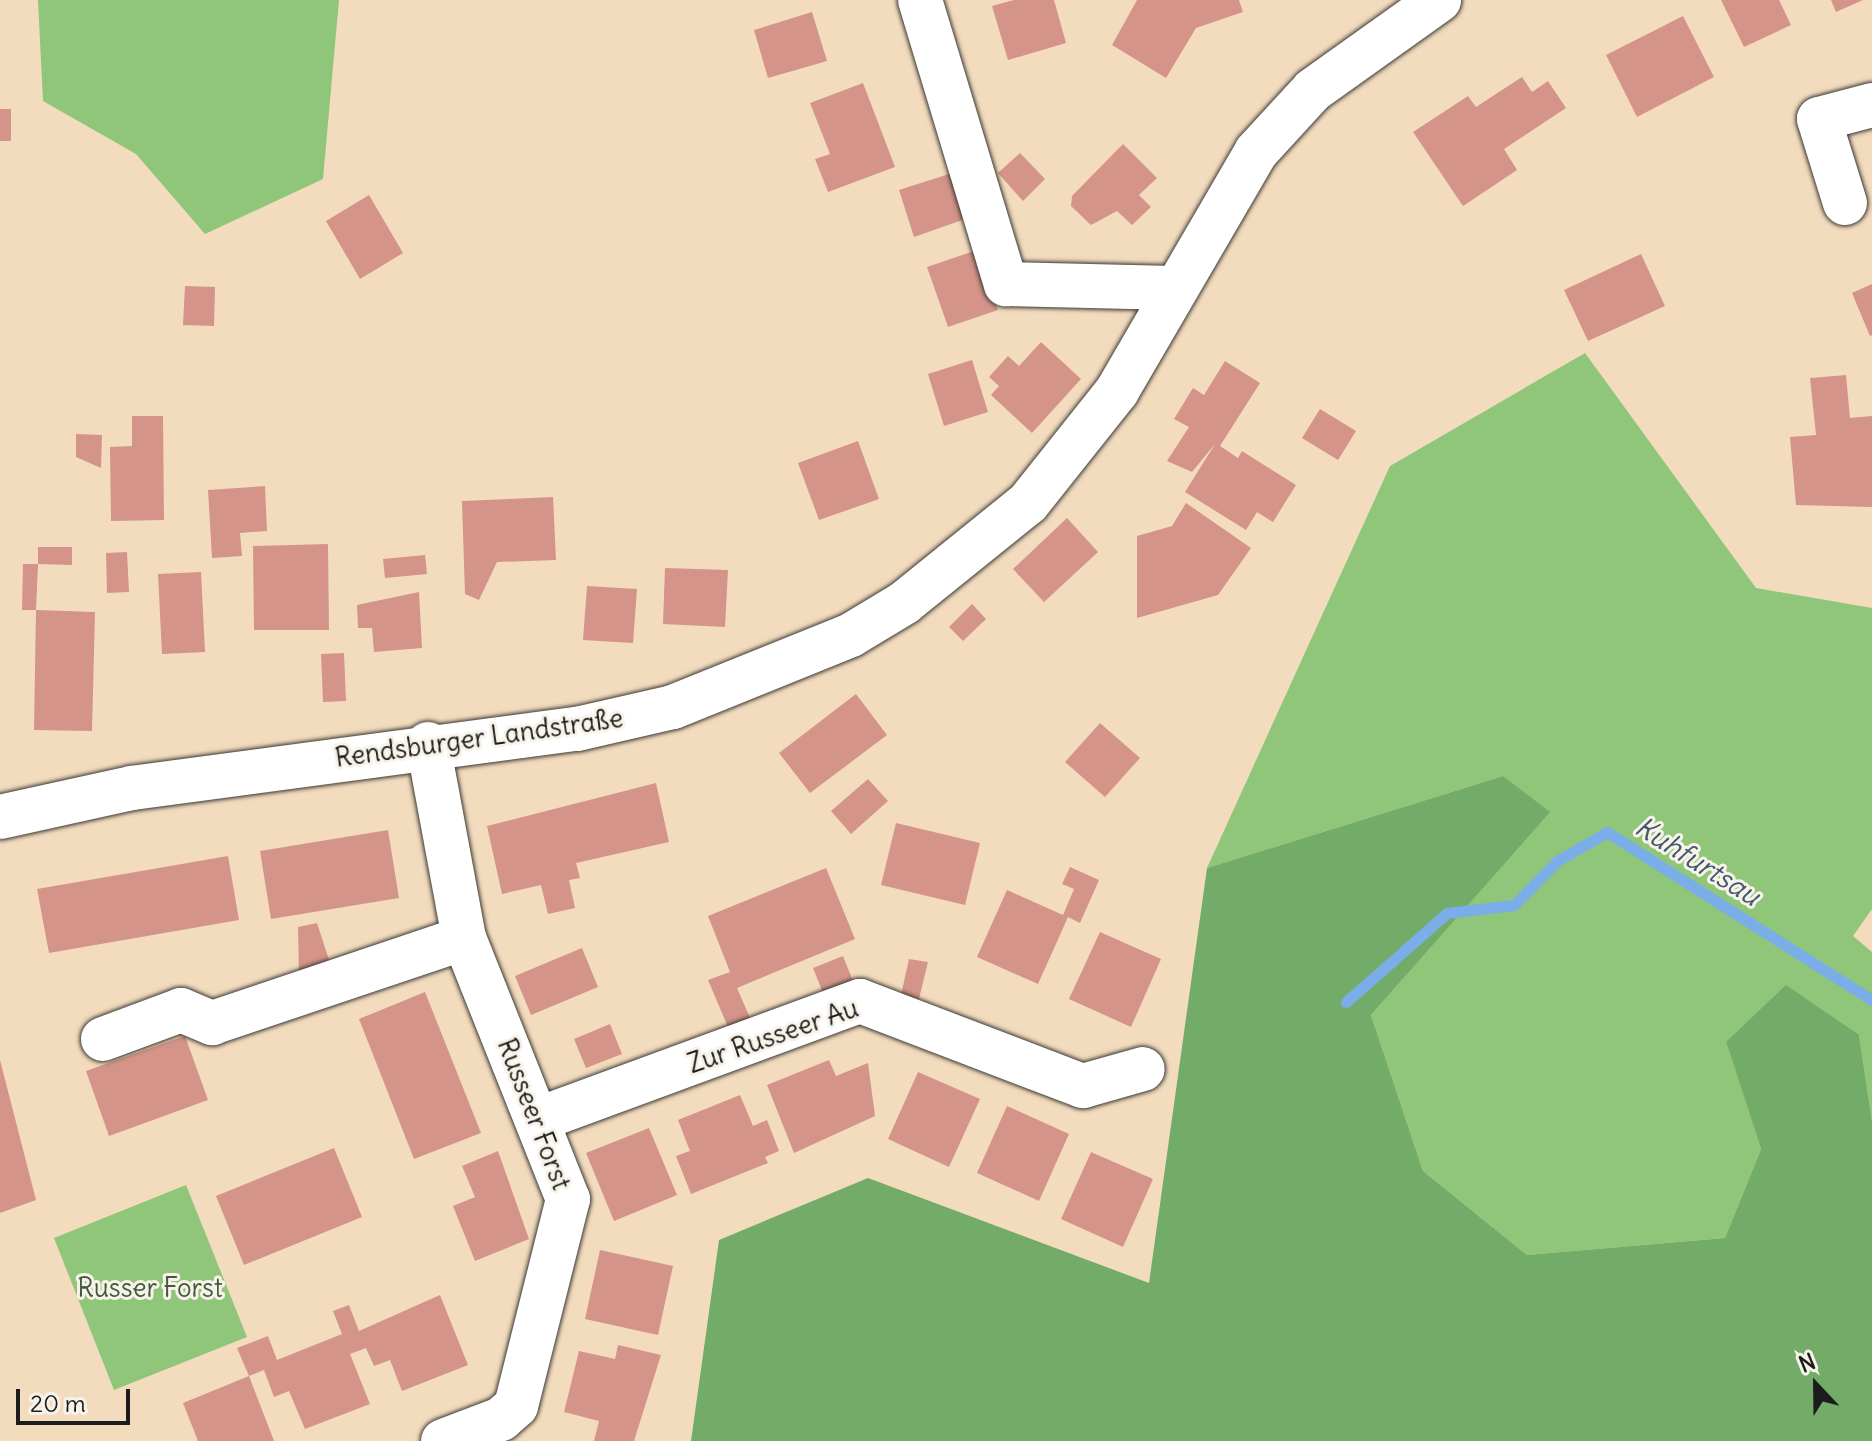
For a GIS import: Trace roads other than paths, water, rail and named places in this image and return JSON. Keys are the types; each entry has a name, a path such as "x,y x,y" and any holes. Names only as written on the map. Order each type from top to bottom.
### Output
{"street":[{"path":"920,0 1006,284 1173,288"},
{"name":"Rendsburger Landstraße","path":"0,817 132,788 428,744 577,729 673,707 773,671 904,603 1028,503 1089,434 1256,152 1313,90 1439,0"},
{"path":"1845,203 1819,119 1872,105"},
{"name":"Russeer Forst","path":"428,744 464,938 539,1119 568,1199 525,1388 501,1419 443,1441"},
{"path":"103,1039 181,1010 212,1023 464,938"},
{"name":"Zur Russeer Au","path":"539,1119 860,1001 1083,1086 1143,1069"}],"waterway":[{"name":"Kuhfurtsau","path":"1346,1002 1447,913 1514,905 1557,861 1607,832 1872,1000"}],"park label":[{"name":"Russer Forst","path":"150,1288"}]}
